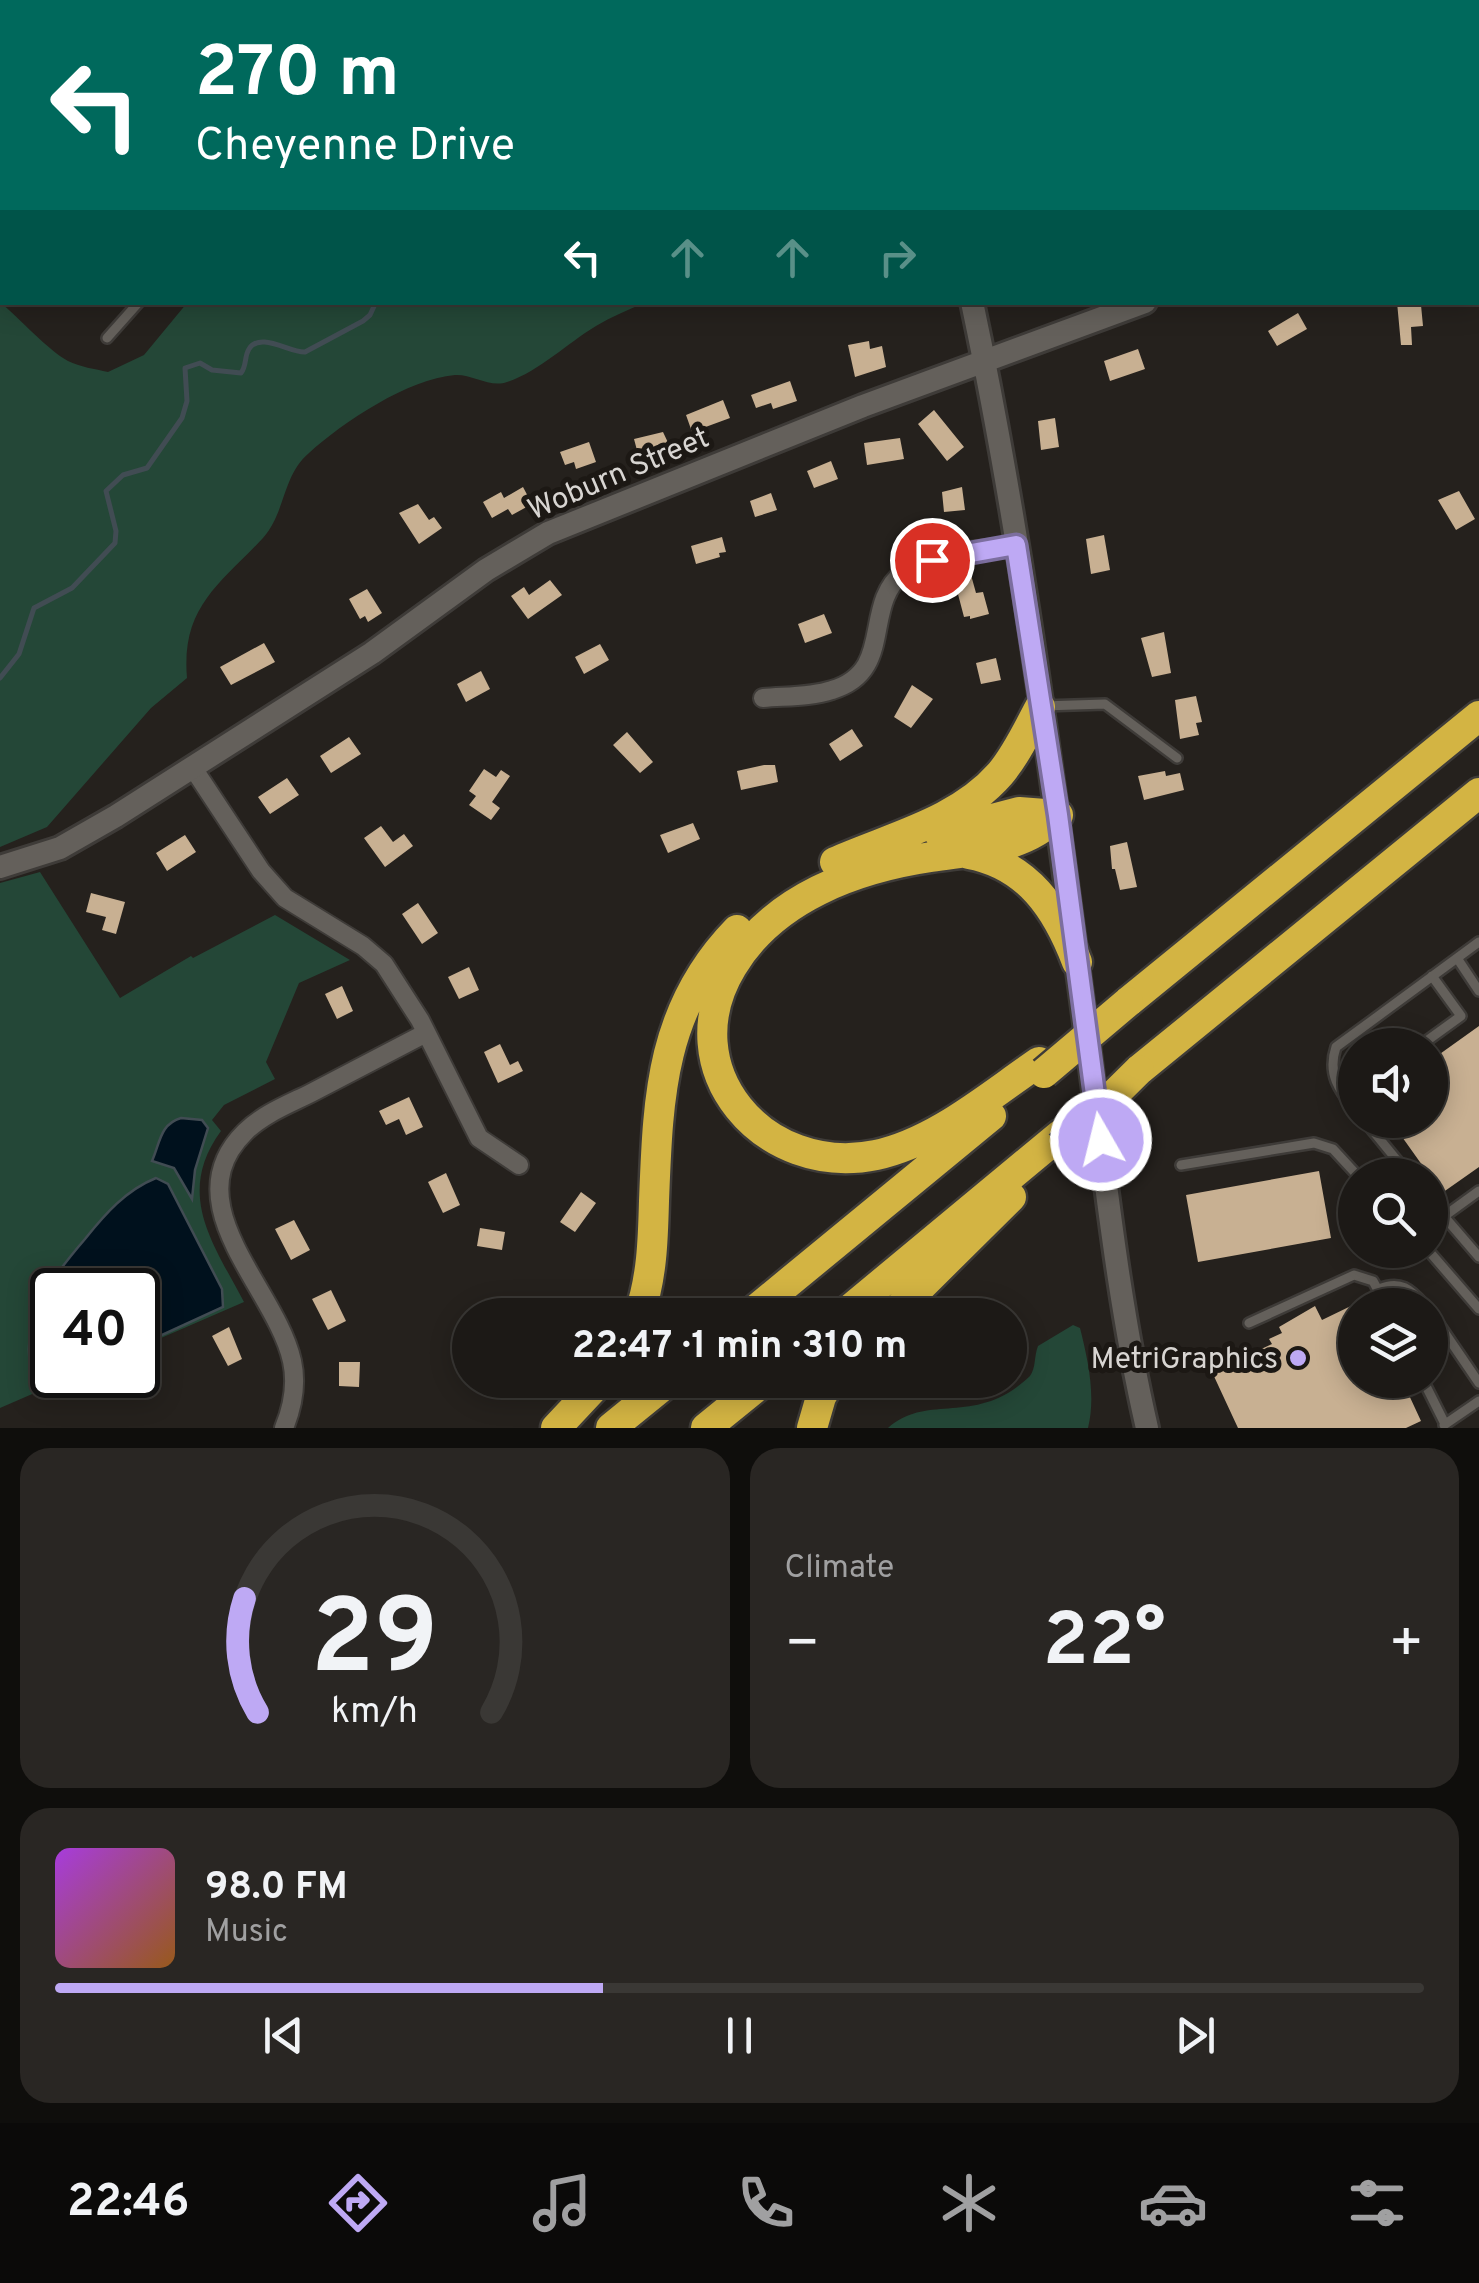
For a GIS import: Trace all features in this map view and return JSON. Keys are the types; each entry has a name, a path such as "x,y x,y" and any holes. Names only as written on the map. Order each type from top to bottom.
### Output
{"highway":[{"path":"643,1298 652,1253 660,1086 669,1046 687,1000 718,950 752,914 813,872 947,814 982,792 1011,759 1040,707"},
{"path":"768,1298 1042,1067 1128,1002 1479,716"},
{"path":"864,1298 1479,793"},
{"path":"865,850 1006,814 1026,811 1058,815"},
{"path":"1042,1067 923,1138 879,1154 847,1159 805,1154 766,1136 736,1105 721,1074 714,1038 718,998 729,971 762,931 803,900 840,880 900,862 966,854 1030,836 1058,815"},
{"path":"966,854 1001,864 1036,888 1057,916 1077,962"},
{"path":"908,1298 1060,1141"},
{"path":"556,1428 584,1398"},
{"path":"612,1428 648,1398"},
{"path":"706,1428 743,1398"},
{"path":"812,1428 820,1398"}],"street":[{"path":"973,305 1016,545 1058,815 1123,1296 1148,1428"},
{"name":"Woburn Street","path":"0,867 32,859 75,840 372,653 486,570 548,533 627,498 1137,305"},
{"path":"763,698 829,691 856,677 874,651 886,594 914,566 1016,545"},
{"path":"193,768 272,885 292,904 363,946 384,964 426,1033 479,1138 519,1164"},
{"path":"284,1428 293,1397 292,1360 226,1227 220,1202 223,1167 234,1144 259,1120 426,1033"}],"lane":[{"path":"106,338 136,305"},
{"path":"1040,707 1105,704 1176,758"},
{"path":"1362,1028 1479,942"},
{"path":"1457,958 1479,991"},
{"path":"1432,976 1461,1016 1444,1028"},
{"path":"1338,1046 1331,1061 1338,1089"},
{"path":"1379,1138 1396,1158"},
{"path":"1180,1165 1314,1143 1333,1149 1341,1158"},
{"path":"1448,1213 1479,1191"},
{"path":"1448,1221 1479,1258"},
{"path":"1444,1268 1479,1309"},
{"path":"1249,1323 1349,1276 1364,1276 1377,1288"},
{"path":"1448,1338 1479,1384"},
{"path":"1431,1398 1444,1426 1479,1401"}],"green space":[{"path":"0,305 68,361 108,372 144,355 185,305 640,305 596,326 519,377 494,383 455,375 437,378 377,404 323,441 300,462 263,538 206,599 190,633 187,678 151,708 47,827 0,847"},
{"path":"40,872 120,998 191,956 275,915 350,960 299,983 266,1062 275,1079 224,1105 212,1120 221,1131 201,1176 200,1197 211,1239 244,1302 160,1338 160,1268 30,1268 30,1395 0,1408 0,883"},
{"path":"1073,1325 1080,1328 1091,1391 1088,1428 888,1428 919,1412 972,1406 997,1398 1027,1398 1027,1378 1038,1346"}],"water":[{"path":"181,1118 202,1120 208,1128 195,1170 192,1199 174,1168 152,1161 165,1129"},
{"path":"156,1178 168,1184 222,1289 223,1307 160,1336 160,1268 63,1268 108,1212 135,1189"}],"building":[{"path":"1397,305 1421,305 1423,326 1411,327 1412,345 1401,345"},
{"path":"1298,313 1307,329 1277,346 1268,331"},
{"path":"869,341 870,349 882,346 886,367 855,377 848,345"},
{"path":"1138,349 1145,369 1110,381 1104,361"},
{"path":"790,381 797,401 773,409 771,403 756,408 751,395"},
{"path":"723,400 730,418 692,432 686,415"},
{"path":"934,410 964,447 947,461 918,424"},
{"path":"1055,418 1059,447 1041,450 1038,421"},
{"path":"663,432 671,449 650,456 649,451 638,454 634,439"},
{"path":"900,438 904,459 867,465 864,443"},
{"path":"589,442 596,462 576,469 574,462 565,465 560,452"},
{"path":"831,461 838,479 814,488 807,471"},
{"path":"523,487 532,504 512,515 508,509 492,518 483,502 501,492 504,498"},
{"path":"962,487 965,510 944,512 942,492"},
{"path":"1459,491 1475,519 1456,530 1438,500"},
{"path":"771,493 777,510 755,517 750,501"},
{"path":"418,504 429,520 434,517 442,528 419,544 399,513"},
{"path":"1104,535 1110,570 1091,574 1086,539"},
{"path":"722,537 726,552 696,564 691,546"},
{"path":"971,575 976,593 983,592 989,614 970,619 964,617 954,579"},
{"path":"550,580 562,595 528,619 511,596 524,587 529,595"},
{"path":"367,589 382,613 368,622 365,616 360,619 349,599"},
{"path":"824,614 832,633 805,643 798,624"},
{"path":"1164,632 1171,673 1152,677 1141,638"},
{"path":"264,643 275,662 231,685 220,667"},
{"path":"600,644 609,660 584,674 575,657"},
{"path":"996,658 1001,680 981,684 976,663"},
{"path":"481,671 490,689 466,702 457,684"},
{"path":"912,685 933,699 911,728 894,717"},
{"path":"1196,696 1202,722 1196,723 1199,735 1180,739 1175,700"},
{"path":"852,729 863,746 840,761 829,744"},
{"path":"627,732 653,762 640,773 613,745"},
{"path":"349,737 361,754 331,773 320,756"},
{"path":"775,765 778,782 741,790 737,771"},
{"path":"484,769 496,777 501,770 510,776 492,802 500,808 491,820 469,805 476,796 469,791"},
{"path":"1165,771 1166,776 1180,773 1184,790 1144,800 1138,776"},
{"path":"287,778 299,795 270,814 258,797"},
{"path":"693,823 700,839 668,853 660,835"},
{"path":"381,826 393,842 404,834 413,846 385,867 364,838"},
{"path":"185,835 196,852 167,871 156,853"},
{"path":"1127,842 1137,887 1120,890 1112,869 1110,846"},
{"path":"91,893 125,902 116,934 102,930 106,917 86,912"},
{"path":"418,903 438,933 422,944 402,914"},
{"path":"469,967 479,990 459,999 448,977"},
{"path":"342,986 353,1011 337,1019 325,994"},
{"path":"1479,1026 1479,1167 1448,1189 1448,1158 1417,1158 1403,1138 1448,1138 1448,1048"},
{"path":"500,1044 510,1065 518,1061 523,1071 498,1083 484,1052"},
{"path":"409,1097 423,1127 406,1135 399,1119 386,1125 379,1111"},
{"path":"1319,1171 1331,1238 1198,1262 1186,1195"},
{"path":"446,1173 460,1205 443,1213 428,1182"},
{"path":"581,1192 596,1203 575,1232 560,1222"},
{"path":"294,1220 310,1250 291,1260 275,1229"},
{"path":"480,1228 505,1232 502,1250 477,1246"},
{"path":"331,1290 346,1321 328,1330 312,1299"},
{"name":"MetriGraphics","path":"1315,1306 1322,1320 1338,1312 1338,1398 1410,1398 1421,1421 1406,1428 1238,1428 1212,1372 1272,1344 1269,1339 1282,1333 1279,1327"},
{"path":"229,1327 242,1359 228,1366 212,1336"},
{"path":"339,1362 360,1362 359,1387 339,1386"}],"waterway":[{"path":"0,678 19,654 34,608 72,588 115,543 116,531 106,491 123,475 147,468 182,418 187,401 185,368 200,363 212,370 241,373 249,349 260,342 305,352 363,321 375,305"}],"place":[{"name":"MetriGraphics","path":"1298,1358"}],"route":[{"path":"932,560 1016,545 1058,815 1101,1140"}]}
